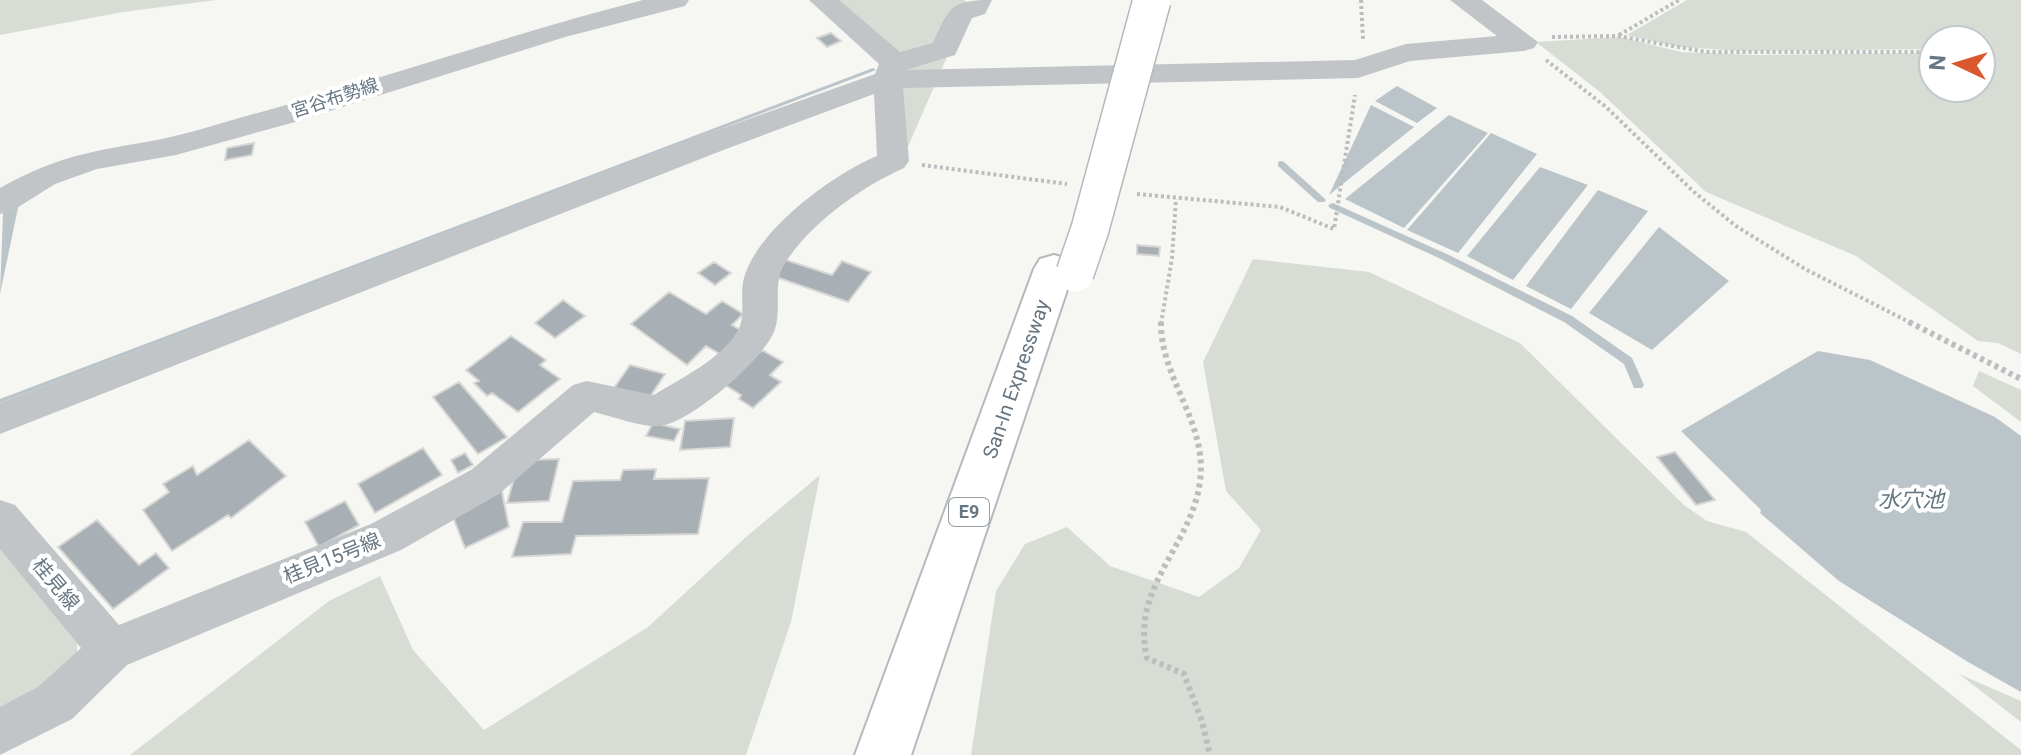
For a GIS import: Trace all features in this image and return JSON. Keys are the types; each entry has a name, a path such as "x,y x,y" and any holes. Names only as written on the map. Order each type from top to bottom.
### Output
{"highway":[{"name":"San-In Expressway","path":"915,755 1065,271 1136,0"},
{"name":"San-In Expressway","path":"883,755 1065,271 1094,214 1152,0"}],"street":[{"name":"宮谷布勢線","path":"0,203 44,177 91,160 195,140 498,47 675,0"},
{"path":"823,0 891,70 893,161"},
{"path":"0,419 641,171 945,49 960,13 975,8 978,0"},
{"path":"1464,0 1524,42"},
{"path":"891,70 1364,67 1406,53 1524,42"},
{"name":"桂見15号線","path":"0,732 55,703 111,650 386,537 485,482 587,396 659,411 709,378 751,341 758,329 761,277 768,259 815,210 877,165 893,161"},
{"name":"桂見線","path":"0,518 111,650"}],"path":[{"path":"1129,193 1280,207 1334,229 1357,83 1364,67 1361,0"},
{"path":"1618,36 1679,0"},
{"path":"1524,42 1556,36 1618,36 1706,52 1917,52"},
{"path":"1524,42 1606,107 1694,192 1736,226 1805,269 2021,379"},
{"path":"893,161 1082,186"},
{"path":"1176,199 1171,267 1161,333 1166,357 1187,406 1200,451 1200,483 1180,539 1146,604 1141,628 1147,658 1184,674 1210,755"}],"shaded area":[{"path":"0,0 216,0 123,12 0,35"},
{"path":"829,0 964,0 970,4 953,43 898,56"},
{"path":"1687,0 2021,0 2021,354 1998,343 1978,341 1856,256 1706,192 1600,92 1536,42 1620,37 1681,52 1755,55 1917,53 1917,104 1997,104 1997,24 1917,24 1917,49 1743,51 1680,47 1627,35"},
{"path":"950,50 903,158 900,70"},
{"path":"1253,259 1369,272 1520,343 1684,505 1707,521 1746,532 2021,750 2021,755 971,755 996,591 1025,544 1067,527 1110,566 1199,597 1239,568 1261,530 1226,491 1203,362"},
{"path":"1979,371 2021,390 2021,422 1973,386"},
{"path":"820,475 791,622 746,755 130,755 329,601 380,576 413,650 484,730 648,627 746,537"},
{"path":"0,545 77,643 77,656 0,718"},
{"path":"1959,674 2021,701 2021,722"}],"water":[{"path":"873,68 876,70 0,403 0,399"},
{"path":"1397,86 1437,108 1417,123 1375,101"},
{"path":"1371,105 1414,127 1329,195"},
{"path":"1449,115 1488,133 1404,228 1345,199"},
{"path":"1491,133 1537,154 1458,253 1407,230"},
{"path":"1540,167 1588,185 1513,280 1467,256"},
{"path":"1598,190 1648,211 1571,309 1526,286"},
{"path":"19,203 0,294 3,213"},
{"path":"1659,227 1729,281 1652,350 1589,313"},
{"name":"水穴池","path":"1818,351 1870,360 1995,417 2021,436 2021,692 1839,581 1760,513 1761,510 1681,431"}],"building":[{"path":"831,33 841,41 827,47 817,38"},
{"path":"254,143 252,155 225,160 227,148"},
{"path":"1137,245 1160,247 1159,256 1137,254"},
{"path":"786,260 832,275 842,261 871,272 848,302 773,276"},
{"path":"714,262 731,273 715,285 698,273"},
{"path":"669,292 706,314 722,301 743,314 732,325 744,332 720,354 706,346 687,365 631,324"},
{"path":"563,300 585,316 555,338 535,323"},
{"path":"511,336 546,360 540,365 560,379 518,412 492,393 487,396 474,383 479,381 466,370"},
{"path":"762,350 783,362 770,375 781,382 753,408 739,399 741,395 725,385"},
{"path":"630,365 665,374 648,400 612,391"},
{"path":"459,382 507,437 478,454 433,397"},
{"path":"734,418 730,447 680,450 685,421"},
{"path":"653,423 680,429 674,441 646,436"},
{"path":"249,440 286,476 231,518 228,515 172,551 143,510 169,492 163,484 193,466 197,475"},
{"path":"423,448 442,475 375,513 358,484"},
{"path":"1675,452 1715,500 1696,505 1657,457"},
{"path":"465,453 473,465 458,473 451,460"},
{"path":"559,459 549,501 507,503 516,471 527,460"},
{"path":"656,469 654,479 709,478 698,534 576,536 571,554 512,557 523,522 562,522 573,481 620,480 623,470"},
{"path":"501,487 509,527 465,548 451,512"},
{"path":"345,501 359,525 319,547 305,522"},
{"path":"97,520 139,565 156,553 169,568 113,609 58,547"}],"waterway":[{"path":"1281,164 1321,200"},
{"path":"1333,206 1445,257 1568,319 1628,361 1638,385"}]}
